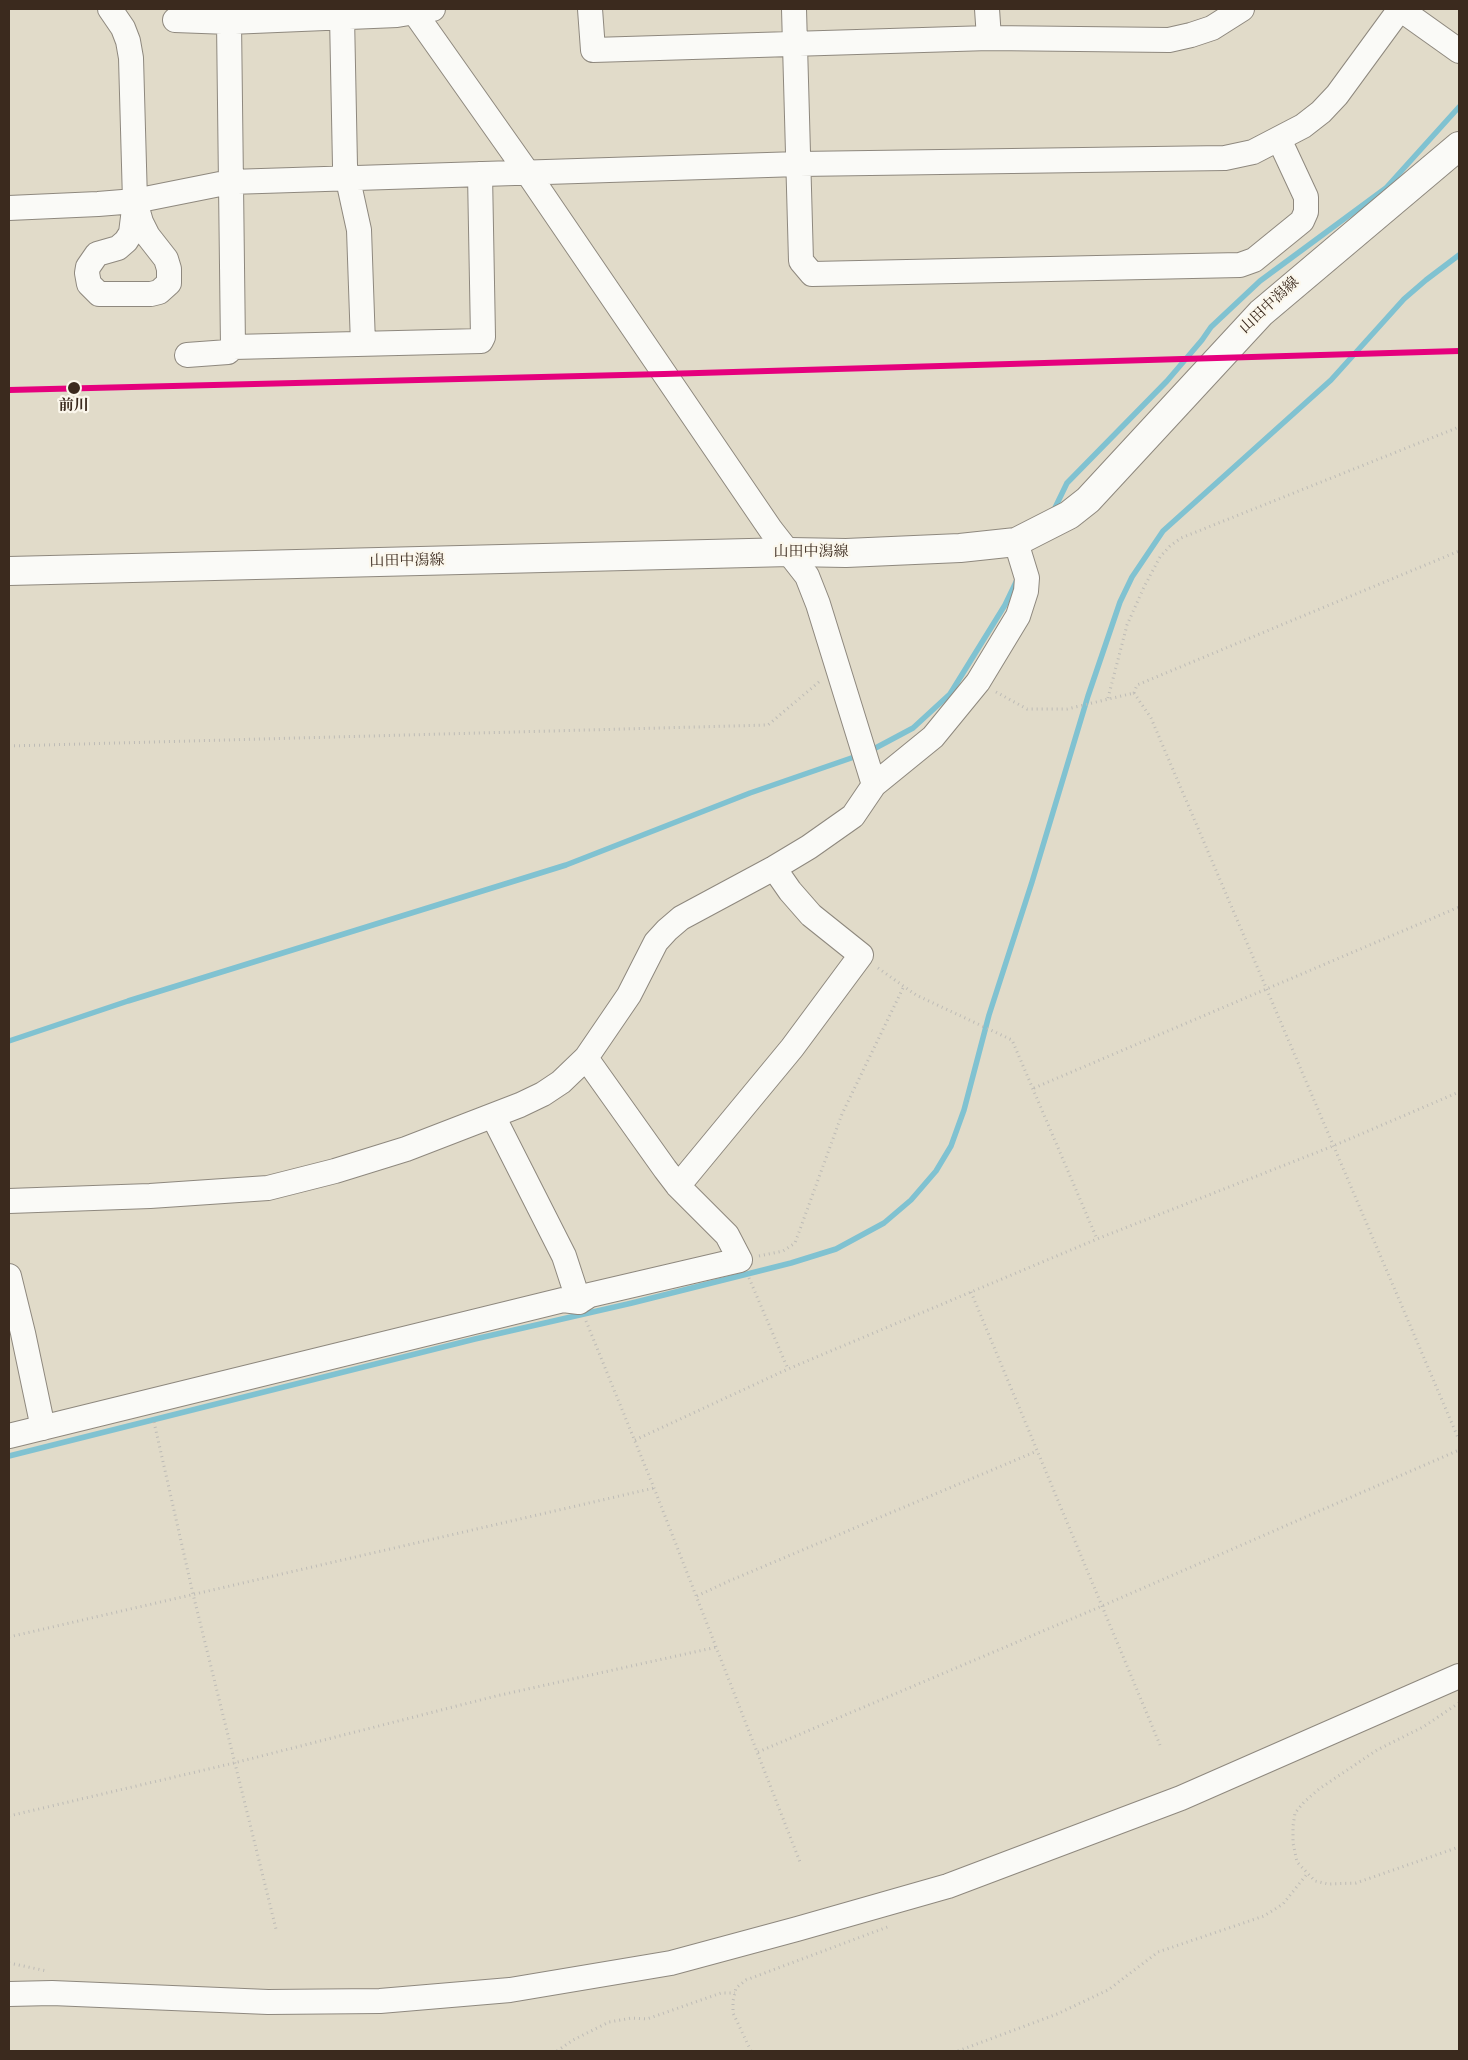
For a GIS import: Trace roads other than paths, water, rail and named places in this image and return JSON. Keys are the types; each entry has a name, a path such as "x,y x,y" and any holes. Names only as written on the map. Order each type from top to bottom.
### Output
{"main road":[{"name":"山田中潟線","path":"9,571 790,552 883,552 986,546 1016,542 1054,523 1088,500 1261,313 1459,146"}],"street":[{"path":"110,9 123,28 128,40 131,58 136,201"},
{"path":"590,9 593,50 989,38 1169,40 1212,28 1242,9"},
{"path":"794,9 801,261 812,274 1240,265 1254,260 1302,221 1306,212 1306,197 1279,139"},
{"path":"987,9 989,38"},
{"path":"9,208 136,201 230,182 798,164 1225,158 1253,152 1303,126 1332,101 1400,9 1459,51"},
{"path":"175,20 229,22 397,15 420,10 527,172 771,530 807,576 838,666 874,785"},
{"path":"342,16 345,166 359,230 363,344"},
{"path":"229,22 233,347"},
{"path":"187,355 228,352 233,347 481,341 483,337 480,174"},
{"path":"9,1201 150,1196 268,1188 335,1171 406,1149 493,1116 543,1094 561,1082 586,1058 629,995 656,942 667,930 681,918 809,847 853,816 874,785 933,737 978,682 1018,616 1023,602 1027,578 1016,542"},
{"path":"678,1186 792,1048 861,955 811,915 790,891 774,868"},
{"path":"9,1436 563,1300 578,1302 590,1295 740,1260 727,1235 678,1186 586,1058"},
{"path":"493,1116 564,1256 578,1302"},
{"path":"9,1276 43,1428"},
{"path":"9,1994 52,1993 268,2002 380,2001 510,1990 671,1963 948,1886 1181,1798 1459,1676"}],"waterway":[{"path":"1053,512 1067,483 1167,381 1211,327 1260,281 1386,188 1459,107"},
{"path":"9,1456 475,1339 632,1303 791,1263 836,1249 884,1223 911,1200 936,1171 951,1146 964,1110 989,1015 1032,882 1088,696 1120,602 1132,577 1163,531 1331,380 1404,299 1459,255"},
{"path":"868,752 913,728 950,694 1005,605 1017,580"},
{"path":"9,1041 128,1001 566,865 750,793 860,755"}],"place":[{"name":"前川","path":"74,388"}]}
